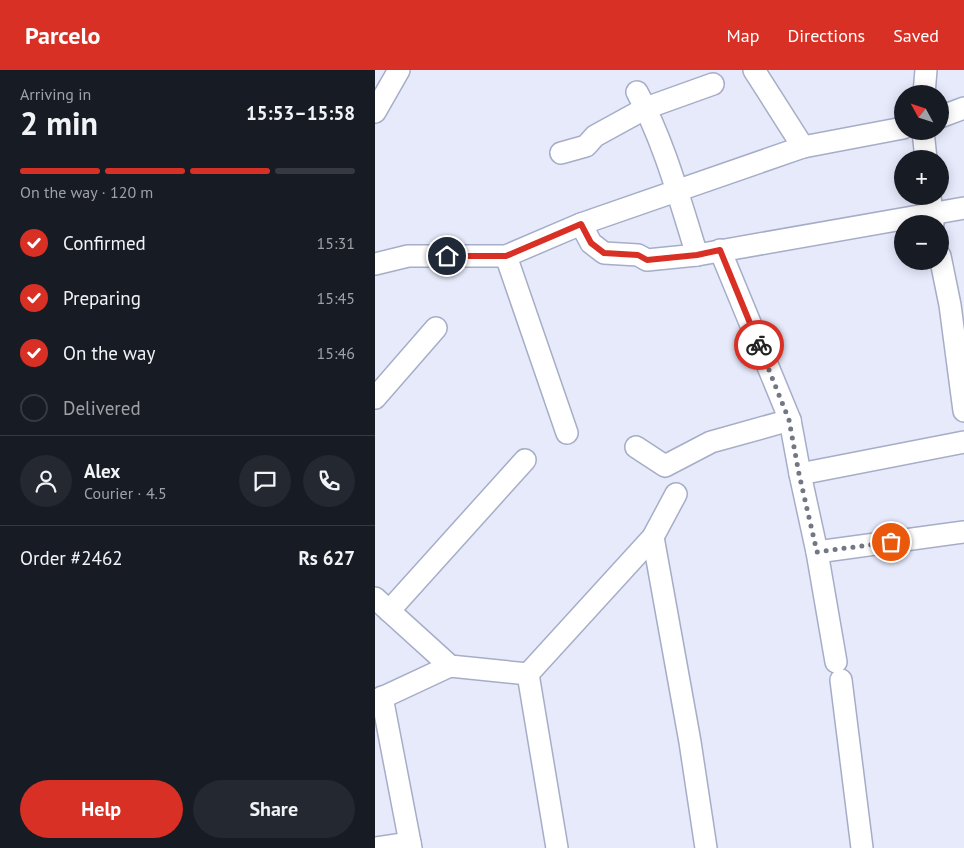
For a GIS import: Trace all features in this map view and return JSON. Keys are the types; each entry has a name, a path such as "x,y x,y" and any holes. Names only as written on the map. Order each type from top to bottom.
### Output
{"street":[{"path":"375,112 399,70"},
{"path":"754,70 803,148"},
{"path":"925,85 926,70"},
{"path":"561,153 586,146 595,136 642,100 713,84"},
{"path":"642,100 677,192 697,255"},
{"path":"949,114 964,108"},
{"path":"375,264 408,256 506,256 581,224 803,148 894,130"},
{"path":"581,224 591,243 604,253 638,255 647,260 697,255 931,211 964,208"},
{"path":"720,250 789,420 817,552 839,671 862,848"},
{"path":"506,256 567,433"},
{"path":"943,270 950,305 964,411"},
{"path":"375,398 436,328"},
{"path":"636,448 665,466 711,442 789,420"},
{"path":"799,474 964,442"},
{"path":"450,666 382,604 525,460"},
{"path":"528,674 653,536 675,494"},
{"path":"817,552 964,532"},
{"path":"653,536 707,848"},
{"path":"375,848 410,846 379,699 450,666 528,674"},
{"path":"528,674 557,848"}],"way so far":[{"path":"759,345 789,420 817,552 891,542"}],"route":[{"path":"447,256 506,256 581,224 591,243 604,253 638,255 647,260 697,255 720,250 759,345"}]}
